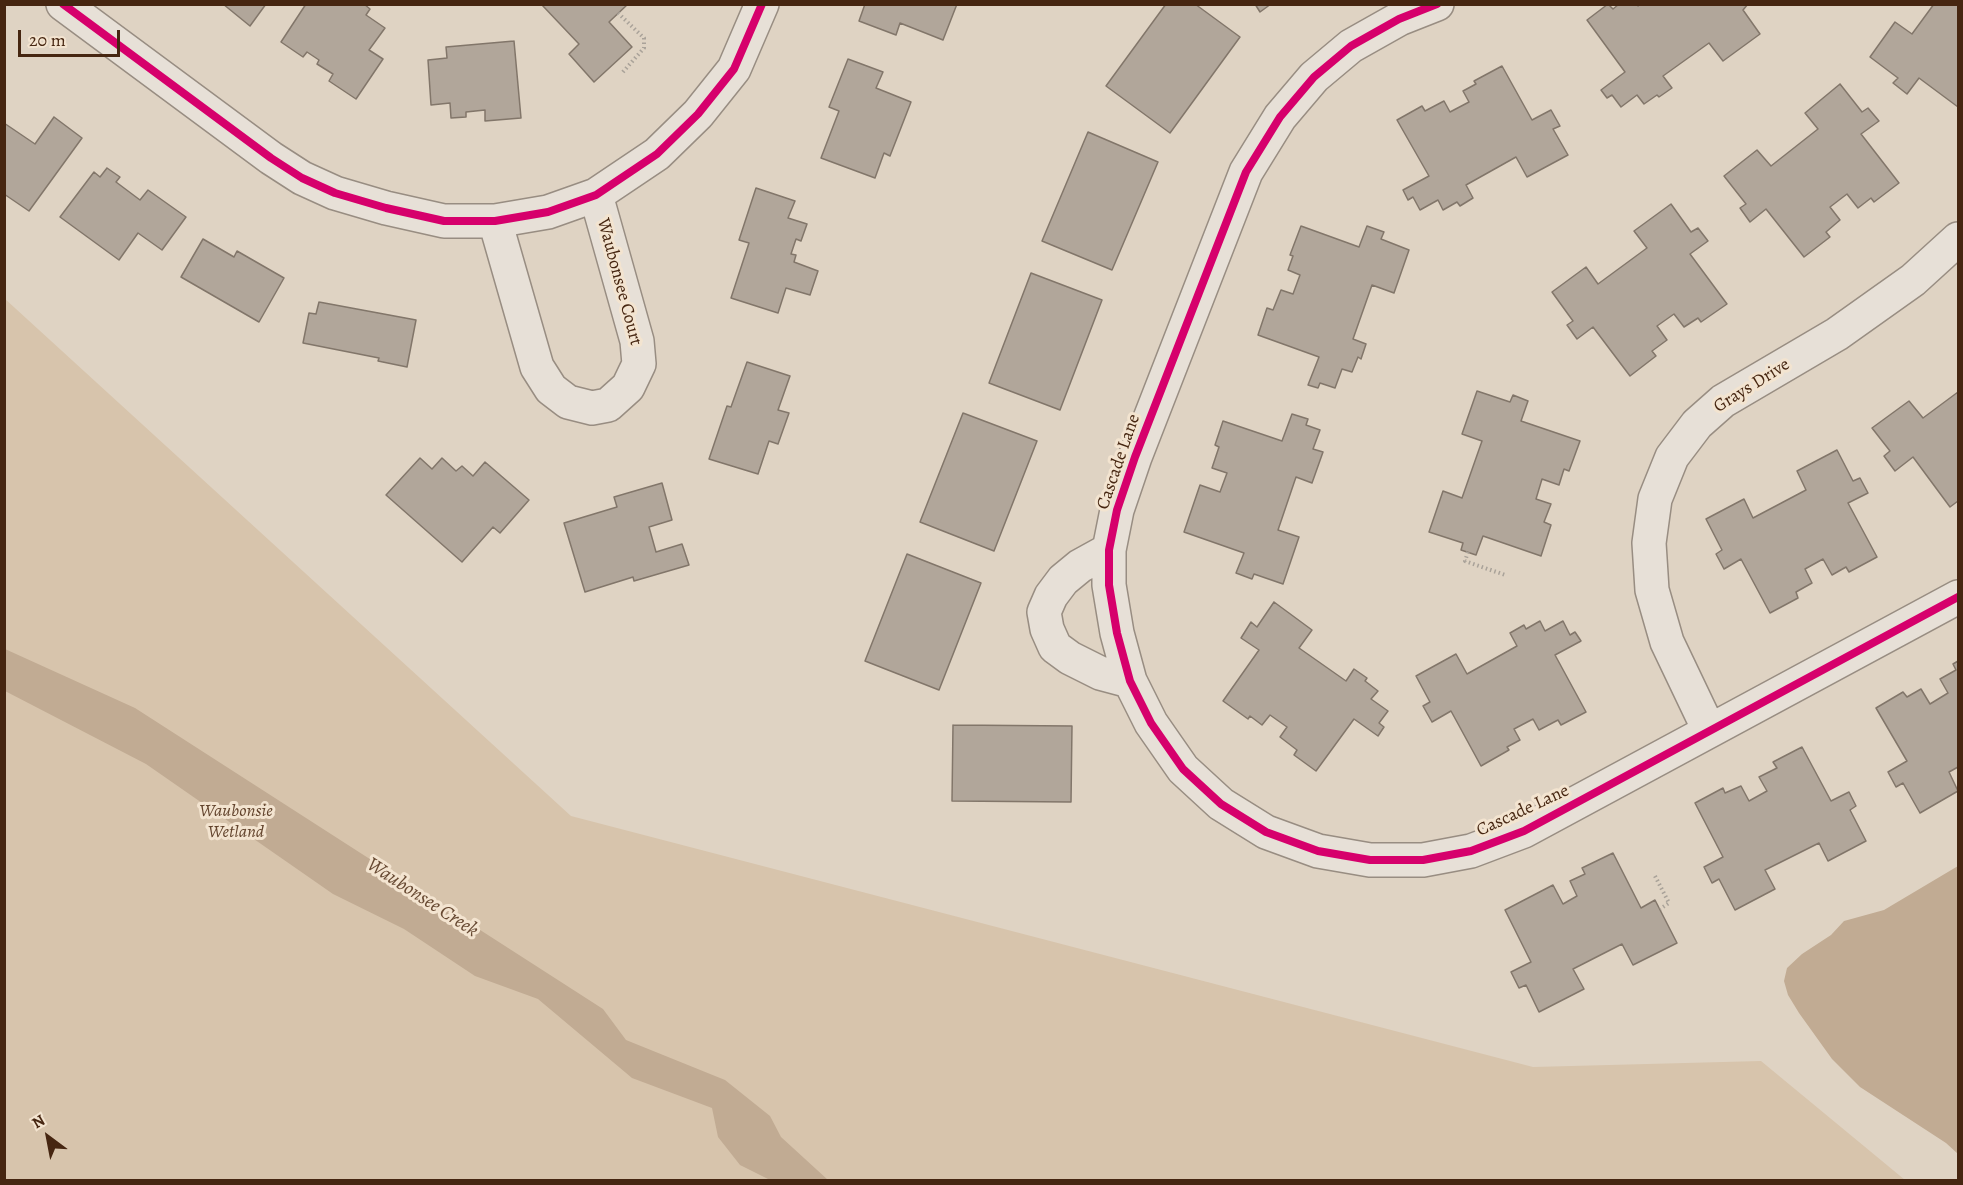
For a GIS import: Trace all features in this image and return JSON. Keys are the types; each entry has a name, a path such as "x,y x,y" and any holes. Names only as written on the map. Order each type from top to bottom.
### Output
{"street":[{"path":"63,4 271,158 302,178 335,193 386,208 444,221 495,221 548,213 596,195 657,154 698,114 734,69 762,4"},
{"name":"Cascade Lane","path":"1437,4 1399,19 1351,46 1314,77 1280,117 1246,172 1135,457 1117,510 1109,550 1109,585 1117,633 1130,681 1150,723 1183,768 1221,804 1266,832 1317,851 1370,860 1424,860 1471,851 1524,831 1959,597"},
{"name":"Waubonsee Court","path":"495,221 537,367 551,389 568,402 592,408 608,405 628,387 639,364 637,341 596,195"},
{"name":"Grays Drive","path":"1709,730 1667,642 1652,590 1649,543 1654,499 1672,457 1697,424 1723,401 1837,334 1913,280 1959,239"},
{"path":"1109,550 1080,566 1063,580 1051,596 1044,612 1045,621 1055,647 1070,658 1100,673 1130,681"}],"path":[{"path":"618,13 644,38 644,48 622,73"},
{"path":"1468,552 1465,561 1505,575"},
{"path":"1655,876 1669,903 1660,909"}],"green space":[{"name":"Waubonsie Wetland","path":"4,298 571,816 1533,1067 1761,1061 1905,1180 5,1180"}],"water":[{"name":"Waubonsee Creek","path":"5,649 135,708 603,1009 626,1040 725,1080 770,1116 781,1137 828,1180 770,1180 740,1165 718,1137 712,1108 632,1078 538,999 475,976 404,929 333,894 146,764 5,691"},
{"path":"1958,866 1958,1154 1946,1143 1860,1087 1832,1059 1799,1013 1788,995 1784,981 1787,968 1802,954 1831,935 1844,921 1884,910"}],"building":[{"path":"223,4 266,4 250,26"},
{"path":"306,4 364,4 370,9 366,15 385,28 369,50 383,59 356,99 329,81 333,74 317,64 319,60 307,52 303,57 281,42"},
{"path":"628,4 609,22 632,47 594,82 569,54 579,44 542,5"},
{"path":"865,4 957,4 943,40 900,23 896,35 859,21"},
{"path":"1166,4 1195,4 1240,37 1170,133 1106,86"},
{"path":"1255,4 1271,4 1260,12"},
{"path":"1608,4 1613,9 1619,4 1637,4 1638,6 1641,4 1748,4 1743,10 1760,34 1723,61 1709,43 1663,76 1672,88 1644,104 1637,95 1621,107 1612,95 1607,98 1601,90 1625,72 1587,20"},
{"path":"1934,4 1958,4 1958,107 1919,78 1907,94 1893,83 1898,78 1870,57 1895,22 1912,34"},
{"path":"514,41 521,118 485,121 485,110 466,112 466,117 451,118 450,103 431,105 428,60 447,58 446,47"},
{"path":"848,59 883,72 876,88 911,102 890,156 884,153 875,178 821,158 839,111 829,107"},
{"path":"1502,66 1532,120 1551,110 1560,126 1553,129 1568,155 1527,177 1516,157 1466,185 1473,198 1460,206 1457,202 1443,210 1438,200 1420,210 1413,197 1408,200 1403,190 1429,176 1397,120 1422,106 1425,111 1444,101 1450,112 1469,102 1463,91 1476,84 1474,81"},
{"path":"1840,84 1862,112 1868,108 1879,121 1861,134 1899,183 1874,202 1871,198 1858,208 1847,194 1830,207 1840,220 1826,232 1830,237 1804,257 1766,209 1750,222 1740,208 1746,204 1724,176 1757,150 1771,166 1818,129 1805,113"},
{"path":"54,117 82,138 29,211 4,194 4,123 35,144"},
{"path":"1088,132 1158,162 1112,270 1042,241"},
{"path":"107,168 120,177 116,182 140,200 148,190 186,217 162,250 138,233 119,260 60,217 94,172 100,177"},
{"path":"756,188 795,201 788,218 807,224 801,241 796,239 791,254 796,255 794,262 818,271 810,295 786,288 778,313 731,298 749,243 739,240"},
{"path":"1671,204 1691,232 1698,228 1708,241 1690,254 1727,304 1701,322 1698,318 1684,327 1674,314 1657,326 1667,340 1652,351 1656,356 1630,376 1593,327 1577,339 1567,325 1573,321 1552,292 1586,267 1598,284 1647,248 1634,231"},
{"path":"1301,226 1359,247 1367,226 1384,232 1381,239 1409,250 1394,293 1372,285 1353,339 1366,344 1361,359 1358,357 1352,372 1342,369 1335,388 1320,383 1318,388 1308,385 1319,357 1258,335 1267,308 1273,310 1281,290 1293,294 1300,275 1288,270 1293,256 1290,255"},
{"path":"203,239 234,257 237,251 284,278 259,322 181,277"},
{"path":"1031,273 1102,300 1060,410 989,383"},
{"path":"319,302 416,320 407,367 378,361 379,358 303,343 309,313 316,314"},
{"path":"747,362 790,376 778,410 789,413 778,444 769,441 758,474 709,459 727,406 731,407"},
{"path":"1477,391 1510,402 1513,395 1528,401 1521,421 1580,441 1569,471 1564,469 1559,485 1542,479 1536,499 1551,504 1544,522 1551,525 1541,556 1483,536 1476,555 1461,550 1463,543 1429,532 1443,491 1462,498 1482,441 1462,434"},
{"path":"1958,392 1958,501 1950,507 1913,457 1895,471 1884,456 1890,451 1872,428 1909,401 1923,418"},
{"path":"963,413 1037,441 994,551 920,522"},
{"path":"1292,414 1308,419 1306,425 1320,430 1313,449 1323,452 1312,483 1296,477 1278,530 1299,537 1283,584 1254,574 1252,579 1236,573 1244,553 1184,532 1200,485 1220,492 1227,473 1212,468 1219,447 1215,445 1223,421 1282,441"},
{"path":"1837,450 1853,481 1860,478 1868,493 1848,503 1877,557 1849,572 1846,567 1832,575 1823,559 1805,569 1812,583 1796,592 1798,598 1770,613 1741,559 1724,569 1716,554 1722,550 1706,519 1744,499 1753,518 1806,490 1797,471"},
{"path":"420,458 432,469 442,458 456,471 462,466 473,476 485,462 529,500 500,533 493,527 462,562 386,495"},
{"path":"662,483 672,520 649,527 656,552 682,544 689,565 634,581 633,577 585,592 564,523 617,507 614,497"},
{"path":"907,554 981,583 939,690 865,661"},
{"path":"1274,602 1312,630 1299,648 1346,681 1354,669 1367,678 1365,681 1378,691 1371,699 1388,711 1379,723 1384,727 1378,736 1354,719 1316,771 1294,755 1297,750 1280,737 1287,727 1270,715 1262,725 1250,716 1248,719 1223,701 1259,650 1241,638 1251,622 1257,627"},
{"path":"1540,621 1545,631 1563,621 1570,635 1575,632 1581,641 1555,655 1586,712 1561,725 1558,720 1539,730 1533,719 1514,729 1520,740 1507,747 1509,750 1481,766 1451,711 1432,722 1423,706 1430,702 1416,676 1456,654 1467,674 1517,646 1510,633 1524,625 1526,629"},
{"path":"1958,661 1958,767 1949,772 1958,791 1920,813 1903,783 1896,787 1888,772 1907,761 1876,708 1903,692 1907,697 1921,689 1930,704 1948,693 1940,679 1956,670 1953,664"},
{"path":"953,725 1072,726 1071,802 952,801"},
{"path":"1802,747 1831,801 1849,792 1856,806 1850,810 1866,841 1828,861 1819,843 1765,870 1775,889 1735,910 1719,879 1712,883 1704,867 1723,857 1695,803 1723,788 1725,793 1741,786 1749,801 1767,791 1759,777 1777,768 1773,762"},
{"path":"1613,853 1641,908 1655,900 1677,943 1633,965 1622,944 1573,969 1584,989 1539,1012 1526,985 1519,988 1511,972 1531,962 1505,910 1553,885 1563,904 1577,896 1570,881 1585,874 1582,868"}],"cycle path":[{"path":"63,4 271,158 302,178 335,193 386,208 444,221 495,221 548,212 596,195 657,154 698,114 734,69 762,4"},
{"path":"1437,4 1399,19 1351,46 1314,77 1280,117 1246,172 1135,457 1117,510 1109,550 1109,585 1117,633 1130,681 1151,723 1183,769 1221,804 1266,832 1318,851 1370,860 1423,860 1471,851 1524,831 1958,597"}]}
